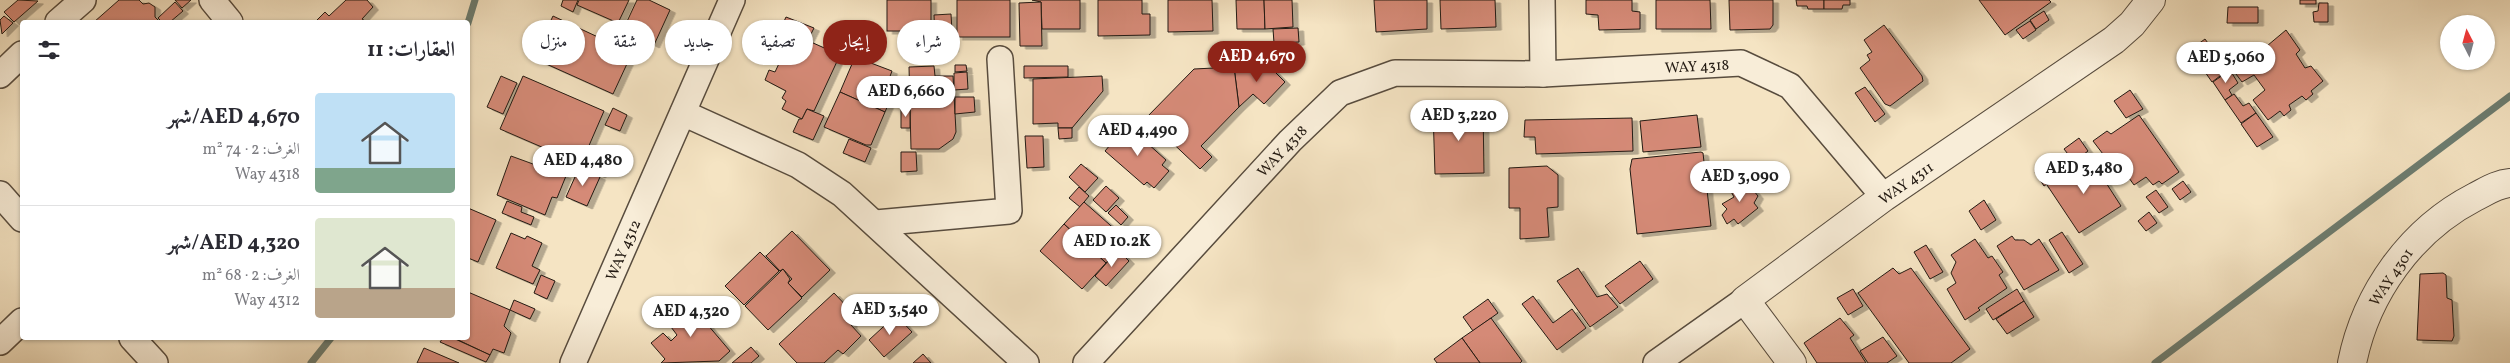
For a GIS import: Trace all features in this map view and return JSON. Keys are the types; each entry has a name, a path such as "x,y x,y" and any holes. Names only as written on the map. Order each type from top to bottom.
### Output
{"street":[{"path":"60,20 83,0"},
{"path":"212,0 228,20"},
{"name":"WAY 4312","path":"578,360 732,0"},
{"path":"1542,0 1543,74"},
{"name":"WAY 4311","path":"1656,363 1884,197 2114,40 2132,24 2151,0"},
{"path":"0,75 20,56"},
{"path":"876,223 1009,210 1000,59"},
{"name":"WAY 4318","path":"1086,363 1290,141 1340,93 1395,72 1543,74 1740,63 1790,86 1884,197"},
{"path":"683,113 798,165 842,194 876,223 1026,363"},
{"name":"WAY 4301","path":"2352,363 2356,342 2374,296 2404,252 2451,209 2500,184 2510,183"},
{"path":"0,194 20,217"},
{"path":"1745,300 1792,363"},
{"path":"0,342 20,323"},
{"path":"134,340 155,363"}],"building":[{"path":"18,0 38,1 14,22 4,12"},
{"path":"119,0 139,0 143,4 149,3 155,7 155,17 158,20 96,20"},
{"path":"175,0 191,0 182,8"},
{"path":"346,0 367,0 373,7 362,19 364,20 317,20 325,12 329,16"},
{"path":"563,0 578,0 573,12 561,6"},
{"path":"579,0 629,0 619,20 611,20 577,5"},
{"path":"637,0 649,0 670,10 655,43 655,20 628,20"},
{"path":"887,0 931,0 931,20 897,20 897,31 887,31"},
{"path":"957,0 1010,0 1010,37 960,37 960,20 957,20"},
{"path":"1032,0 1080,0 1080,29 1042,29 1041,2"},
{"path":"1098,0 1142,0 1142,14 1150,14 1150,35 1098,36"},
{"path":"1168,0 1212,0 1213,31 1168,32"},
{"path":"1236,0 1264,0 1265,29 1237,29"},
{"path":"1264,0 1292,0 1293,27 1265,29"},
{"path":"1374,0 1427,0 1427,29 1376,32"},
{"path":"1440,0 1495,0 1496,27 1441,29"},
{"path":"1586,0 1632,0 1632,11 1640,12 1640,29 1599,30 1598,15 1586,14"},
{"path":"1656,0 1710,0 1711,29 1656,29"},
{"path":"1729,0 1773,0 1773,25 1770,29 1730,30"},
{"path":"1796,0 1824,0 1824,9 1808,9 1807,6 1797,6"},
{"path":"1824,0 1850,0 1850,5 1843,5 1842,9 1824,9"},
{"path":"1979,0 2049,0 2051,2 2005,35"},
{"path":"2300,0 2316,0 2316,4 2300,4"},
{"path":"175,2 183,11 172,20 160,20 158,18"},
{"path":"1041,2 1042,46 1020,46 1019,3"},
{"path":"2319,3 2328,3 2328,22 2314,22 2313,12 2318,11"},
{"path":"2228,7 2258,7 2258,23 2227,23"},
{"path":"2044,11 2049,20 2036,29 2030,20"},
{"path":"951,14 951,20 934,20 934,15"},
{"path":"4,16 13,23 2,34 0,20"},
{"path":"553,16 562,20 551,20"},
{"path":"2030,21 2036,30 2023,39 2016,30"},
{"path":"1884,25 1922,76 1923,81 1890,106 1885,104 1860,68 1870,60 1867,55 1872,52 1864,40"},
{"path":"1298,28 1299,42 1274,43 1273,29"},
{"path":"2286,30 2300,50 2296,54 2305,68 2311,66 2323,81 2311,91 2313,94 2306,100 2302,96 2289,105 2291,110 2284,116 2280,111 2268,120 2253,100 2265,90 2254,75 2242,82 2230,66 2251,52 2255,56"},
{"path":"585,31 595,36 595,65 626,65 613,94 549,65 585,65"},
{"path":"2205,39 2213,50 2198,62 2190,50"},
{"path":"813,43 823,47 823,65 835,65 814,111 807,109 802,119 782,109 786,101 782,98 786,91 765,80 769,70 775,72 778,65 813,65"},
{"path":"2210,53 2224,73 2212,82 2198,62"},
{"path":"852,65 876,65 892,71 886,87 894,91 885,112 840,92"},
{"path":"955,65 966,65 967,71 955,72"},
{"path":"1268,65 1285,82 1264,104 1253,94 1239,107 1234,67"},
{"path":"934,66 935,76 953,76 956,132 953,139 939,149 911,149 909,67"},
{"path":"1024,66 1068,66 1068,77 1024,78"},
{"path":"1234,67 1239,107 1201,146 1212,157 1200,169 1146,118 1194,69"},
{"path":"2230,70 2238,83 2229,90 2232,95 2225,100 2213,82"},
{"path":"967,72 968,89 954,90 954,73"},
{"path":"501,76 517,83 503,114 487,107"},
{"path":"523,76 604,111 581,164 500,129"},
{"path":"1102,76 1103,91 1072,128 1058,128 1058,123 1033,124 1033,79"},
{"path":"1865,87 1885,114 1875,122 1855,93"},
{"path":"2130,90 2143,109 2126,118 2114,101"},
{"path":"840,92 885,112 871,145 866,145 824,127"},
{"path":"2234,94 2243,106 2249,103 2256,113 2241,123 2225,100"},
{"path":"955,97 974,97 975,112 955,114"},
{"path":"613,108 627,115 620,131 605,125"},
{"path":"910,108 910,128 901,128 901,109"},
{"path":"807,109 824,116 813,140 793,132 799,119 802,119"},
{"path":"1483,110 1484,173 1435,174 1433,111"},
{"path":"2256,113 2273,137 2257,147 2241,124"},
{"path":"1697,115 1701,147 1643,152 1640,121"},
{"path":"2139,115 2179,172 2162,184 2159,181 2153,185 2146,177 2134,185 2124,171 2119,175 2093,141 2107,131 2111,134"},
{"path":"1632,118 1633,151 1536,154 1535,137 1524,137 1525,120"},
{"path":"1127,125 1166,160 1162,165 1169,171 1154,188 1147,182 1144,185 1105,151"},
{"path":"1058,128 1072,128 1072,138 1059,139"},
{"path":"1025,136 1043,136 1044,167 1027,168"},
{"path":"2079,138 2088,151 2074,162 2064,149"},
{"path":"849,139 871,148 865,162 843,153"},
{"path":"592,151 608,157 600,175 585,168"},
{"path":"901,152 916,152 917,171 901,172"},
{"path":"1703,153 1711,226 1637,234 1630,169 1632,159"},
{"path":"511,156 566,176 557,198 552,197 545,215 497,195"},
{"path":"2090,158 2121,206 2079,233 2047,185"},
{"path":"2047,163 2056,178 2044,186 2035,172"},
{"path":"1081,164 1098,178 1085,192 1069,177"},
{"path":"1547,166 1558,175 1558,207 1547,208 1549,237 1520,239 1520,208 1509,208 1509,168"},
{"path":"579,168 600,177 587,206 566,197"},
{"path":"1745,180 1758,196 1754,203 1758,208 1738,224 1734,219 1727,224 1722,215 1727,209 1722,204 1734,197 1729,188"},
{"path":"2183,181 2191,192 2180,200 2172,189"},
{"path":"1106,186 1119,198 1106,212 1093,200"},
{"path":"1079,187 1089,196 1080,207 1069,198"},
{"path":"2156,190 2168,207 2159,213 2146,197"},
{"path":"1984,200 1996,220 1981,230 1969,211"},
{"path":"507,201 522,207 521,212 534,217 531,225 502,213"},
{"path":"1084,202 1127,240 1106,263 1064,224"},
{"path":"1116,205 1128,217 1121,225 1108,213"},
{"path":"470,209 496,220 478,262 470,259"},
{"path":"2149,212 2157,223 2146,231 2138,221"},
{"path":"1064,224 1106,263 1082,289 1040,251"},
{"path":"792,231 830,270 802,297 788,283 792,279 783,269 780,271 766,256"},
{"path":"2062,232 2083,264 2069,273 2049,240"},
{"path":"511,233 525,239 527,236 542,243 532,266 540,270 533,284 496,268"},
{"path":"2012,236 2015,240 2024,240 2031,245 2039,239 2059,270 2024,290 1997,246"},
{"path":"1975,239 1988,258 1992,256 2003,272 1999,275 2007,288 1978,308 1980,310 1965,320 1947,289 1956,283 1951,273 1956,262 1951,255"},
{"path":"1926,245 1943,272 1930,279 1914,252"},
{"path":"1118,250 1129,261 1106,286 1095,276"},
{"path":"760,252 779,271 744,305 725,286"},
{"path":"1640,261 1653,279 1620,304 1605,286"},
{"path":"1578,268 1597,297 1607,294 1618,307 1590,327 1557,281"},
{"path":"1893,268 1899,274 1911,268 1970,349 1951,363 1909,363 1858,293"},
{"path":"783,269 790,279 788,283 802,298 768,330 745,306"},
{"path":"2443,273 2446,275 2447,298 2452,300 2454,336 2452,341 2417,340 2420,274"},
{"path":"541,275 555,281 547,299 534,293"},
{"path":"1853,289 1863,306 1848,315 1837,298"},
{"path":"2017,289 2024,301 1993,320 1986,309"},
{"path":"470,293 510,310 504,326 511,333 504,353 493,349 490,355 458,340 470,340"},
{"path":"834,293 853,313 854,317 851,325 861,336 843,354 838,350 824,363 797,363 779,344"},
{"path":"1533,296 1553,323 1572,309 1586,328 1557,350 1522,304"},
{"path":"1488,299 1498,313 1473,331 1463,317"},
{"path":"514,300 535,309 530,319 510,310"},
{"path":"685,301 694,310 701,305 713,319 707,324 730,351 719,361 661,363 665,359 651,343 663,333 671,341 677,335 665,319"},
{"path":"2024,301 2034,317 2007,334 1996,319"},
{"path":"896,315 912,332 884,357 869,340"},
{"path":"1491,318 1522,361 1520,363 1480,363 1462,338"},
{"path":"1840,318 1854,335 1850,338 1866,363 1817,363 1804,343"},
{"path":"1883,337 1897,356 1887,363 1868,363 1860,351"},
{"path":"1462,338 1480,363 1437,363 1434,359"},
{"path":"442,340 457,340 490,355 486,362 440,342"},
{"path":"751,347 759,356 751,363 732,363"},
{"path":"424,348 459,363 417,363"},
{"path":"923,354 931,363 913,363"}],"waterway":[{"path":"469,20 475,0"},
{"path":"2155,363 2510,96"},
{"path":"311,363 329,340"}]}
